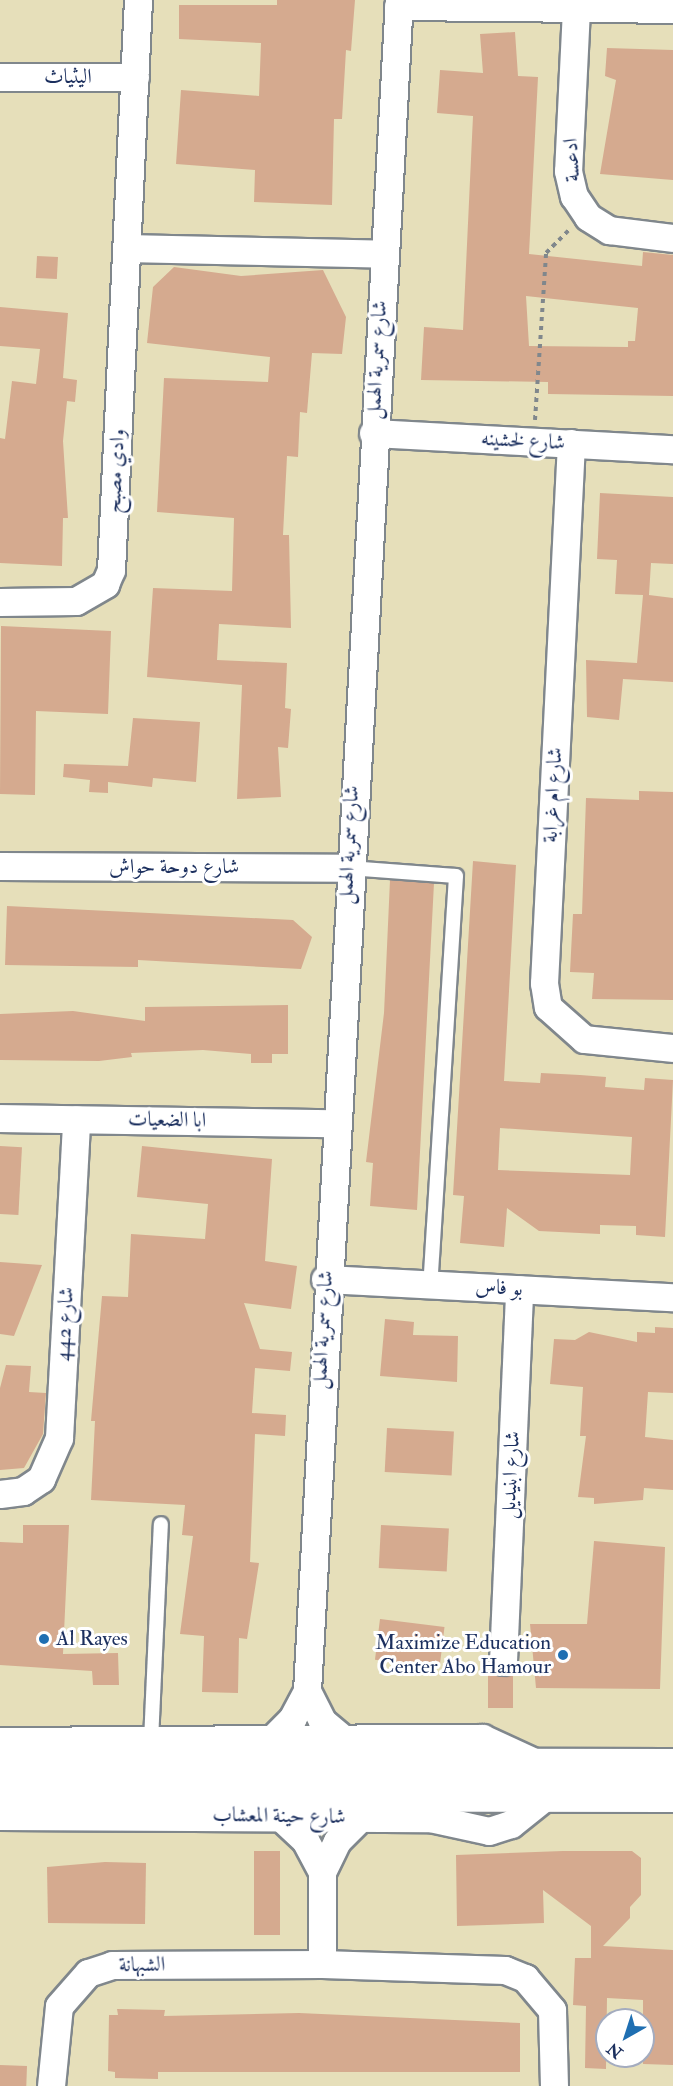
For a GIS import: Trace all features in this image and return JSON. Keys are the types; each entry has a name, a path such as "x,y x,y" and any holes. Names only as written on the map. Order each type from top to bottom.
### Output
{"street":[{"name":"وادي مصبح","path":"0,602 76,601 105,584 111,570 138,0"},
{"path":"399,3 576,9 673,9"},
{"name":"شارع سمرية الهمل","path":"269,1742 292,1719 307,1690 325,1279 347,868 399,3"},
{"name":"ادعسة","path":"576,9 568,171 574,196 588,216"},
{"name":"اليثياث","path":"0,77 135,77"},
{"path":"588,216 630,236 673,238"},
{"path":"128,248 384,254"},
{"name":"شارع لخشينه","path":"373,433 673,449"},
{"name":"شارع ام غرابة","path":"571,443 544,983 548,1007 584,1040 673,1048"},
{"name":"شارع دوحة حواش","path":"0,866 347,868"},
{"name":"ابا الضعيات","path":"0,1118 334,1123"},
{"name":"شارع 442","path":"0,1494 23,1491 42,1479 59,1438 76,1119"},
{"name":"بو فاس","path":"325,1279 673,1297"},
{"name":"شارع ابنيديل","path":"502,1661 519,1289"},
{"name":"شارع سمرية الهمل","path":"307,1690 322,1721 348,1743"},
{"name":"شارع حينة المعشاب","path":"0,1741 348,1743 482,1738 543,1780"},
{"name":"شارع حينة المعشاب","path":"0,1764 543,1780 673,1795"},
{"name":"شارع حينة المعشاب","path":"0,1794 543,1780 673,1765"},
{"name":"شارع حينة المعشاب","path":"0,1816 278,1815 430,1818 489,1831 511,1824 543,1780"},
{"path":"278,1815 305,1840 322,1872"},
{"path":"322,1964 322,1872 337,1841 361,1817"},
{"name":"الشبهانة","path":"51,2086 59,2006 88,1972 112,1965 322,1964 505,1970 525,1978 552,2010 554,2086"}],"lane":[{"path":"347,868 456,876 430,1284"},
{"path":"151,1741 161,1524"}],"path":[{"path":"534,442 546,254 552,242 588,216"}],"building":[{"path":"277,0 355,0 351,51 346,50 342,119 334,119 332,205 254,202 255,170 176,164 181,90 259,96 261,43 179,39 179,5 277,5"},
{"path":"515,32 518,76 538,77 529,254 642,266 643,252 673,255 673,396 548,394 548,382 421,380 424,327 463,330 473,116 437,113 440,70 483,73 480,34","holes":["526,296 638,308 635,341 628,341 628,347 529,346"]},
{"path":"607,48 673,50 673,180 600,174 616,80 605,76"},
{"path":"37,256 58,257 57,279 36,278"},
{"path":"174,267 241,276 323,270 346,317 342,354 312,353 307,413 300,412 298,457 287,456 283,535 289,535 291,628 219,624 217,660 287,663 285,708 291,709 288,748 278,747 281,797 237,799 242,685 147,677 153,588 232,591 234,518 157,512 164,378 268,382 270,357 147,343 153,287"},
{"path":"0,307 68,313 63,378 77,380 75,402 67,401 63,441 68,518 63,518 62,566 0,563 0,438 5,439 12,381 36,384 40,349 0,346"},
{"path":"600,493 673,497 673,564 651,563 649,595 673,598 673,682 623,679 619,720 587,717 586,660 637,663 643,595 615,594 617,560 597,559"},
{"path":"1,626 111,631 108,714 36,711 35,795 0,794"},
{"path":"133,718 200,722 196,782 153,778 152,787 108,782 108,793 89,792 90,780 63,777 64,764 128,766"},
{"path":"639,791 673,792 673,1000 592,999 594,973 570,972 573,914 582,914 586,798 639,800"},
{"path":"473,861 516,865 504,1081 540,1083 541,1073 580,1075 606,1077 605,1087 644,1090 645,1078 673,1080 665,1237 636,1235 636,1226 600,1225 600,1234 539,1231 507,1208 504,1247 460,1243 464,1196 453,1195","holes":["500,1128 632,1137 630,1175 498,1170"]},
{"path":"390,880 434,883 417,1210 370,1206 373,1163 366,1162 384,1013"},
{"path":"7,906 293,920 312,937 301,969 138,960 138,967 5,965"},
{"path":"288,1005 288,1054 272,1054 272,1063 251,1063 251,1054 203,1050 131,1053 132,1057 99,1061 0,1060 0,1014 73,1011 145,1021 145,1007"},
{"path":"0,1146 22,1147 18,1215 0,1214"},
{"path":"142,1146 272,1159 265,1261 297,1266 291,1309 244,1303 260,1349 292,1352 290,1371 255,1368 252,1413 286,1415 285,1436 255,1434 250,1562 259,1563 247,1639 239,1638 238,1693 202,1692 204,1636 180,1634 193,1536 182,1535 185,1505 91,1500 95,1421 91,1421 102,1296 128,1297 131,1234 205,1239 208,1204 137,1197"},
{"path":"0,1262 42,1265 14,1336 0,1334"},
{"path":"385,1319 414,1322 413,1335 458,1336 457,1382 380,1376"},
{"path":"655,1327 673,1328 673,1393 648,1392 645,1437 673,1440 673,1490 644,1488 643,1500 594,1504 594,1498 578,1497 586,1436 580,1436 583,1387 550,1384 554,1339 575,1340 589,1332 637,1342 637,1332 655,1333"},
{"path":"6,1365 31,1366 29,1392 46,1393 43,1434 24,1468 0,1470 0,1388"},
{"path":"387,1428 454,1432 452,1475 385,1472"},
{"path":"23,1525 69,1525 63,1654 118,1653 119,1685 93,1685 92,1671 0,1665 0,1542 23,1543"},
{"path":"381,1525 449,1529 447,1571 379,1568"},
{"path":"594,1541 665,1547 660,1689 536,1688 530,1624 587,1624"},
{"path":"380,1619 445,1627 440,1668 375,1660"},
{"path":"488,1674 513,1674 513,1708 488,1708"},
{"path":"254,1851 280,1851 280,1935 254,1935"},
{"path":"632,1851 641,1858 641,1895 630,1907 630,1918 603,1946 673,1950 673,2065 655,2064 655,2008 643,2008 643,2000 607,1998 607,2008 595,2008 595,2068 606,2069 585,2068 586,2006 573,2005 575,1958 591,1958 591,1926 543,1890 544,1923 457,1926 456,1855"},
{"path":"105,1862 146,1863 145,1924 48,1923 47,1867"},
{"path":"117,2009 165,2010 164,2016 299,2013 520,2023 520,2072 158,2072 158,2079 115,2078 115,2072 108,2071 109,2015 118,2015"},
{"path":"0,2065 27,2066 26,2086 0,2086"}],"place":[{"name":"Al Rayes","path":"44,1639"},
{"name":"Maximize Education Center Abo Hamour","path":"563,1655"}]}
